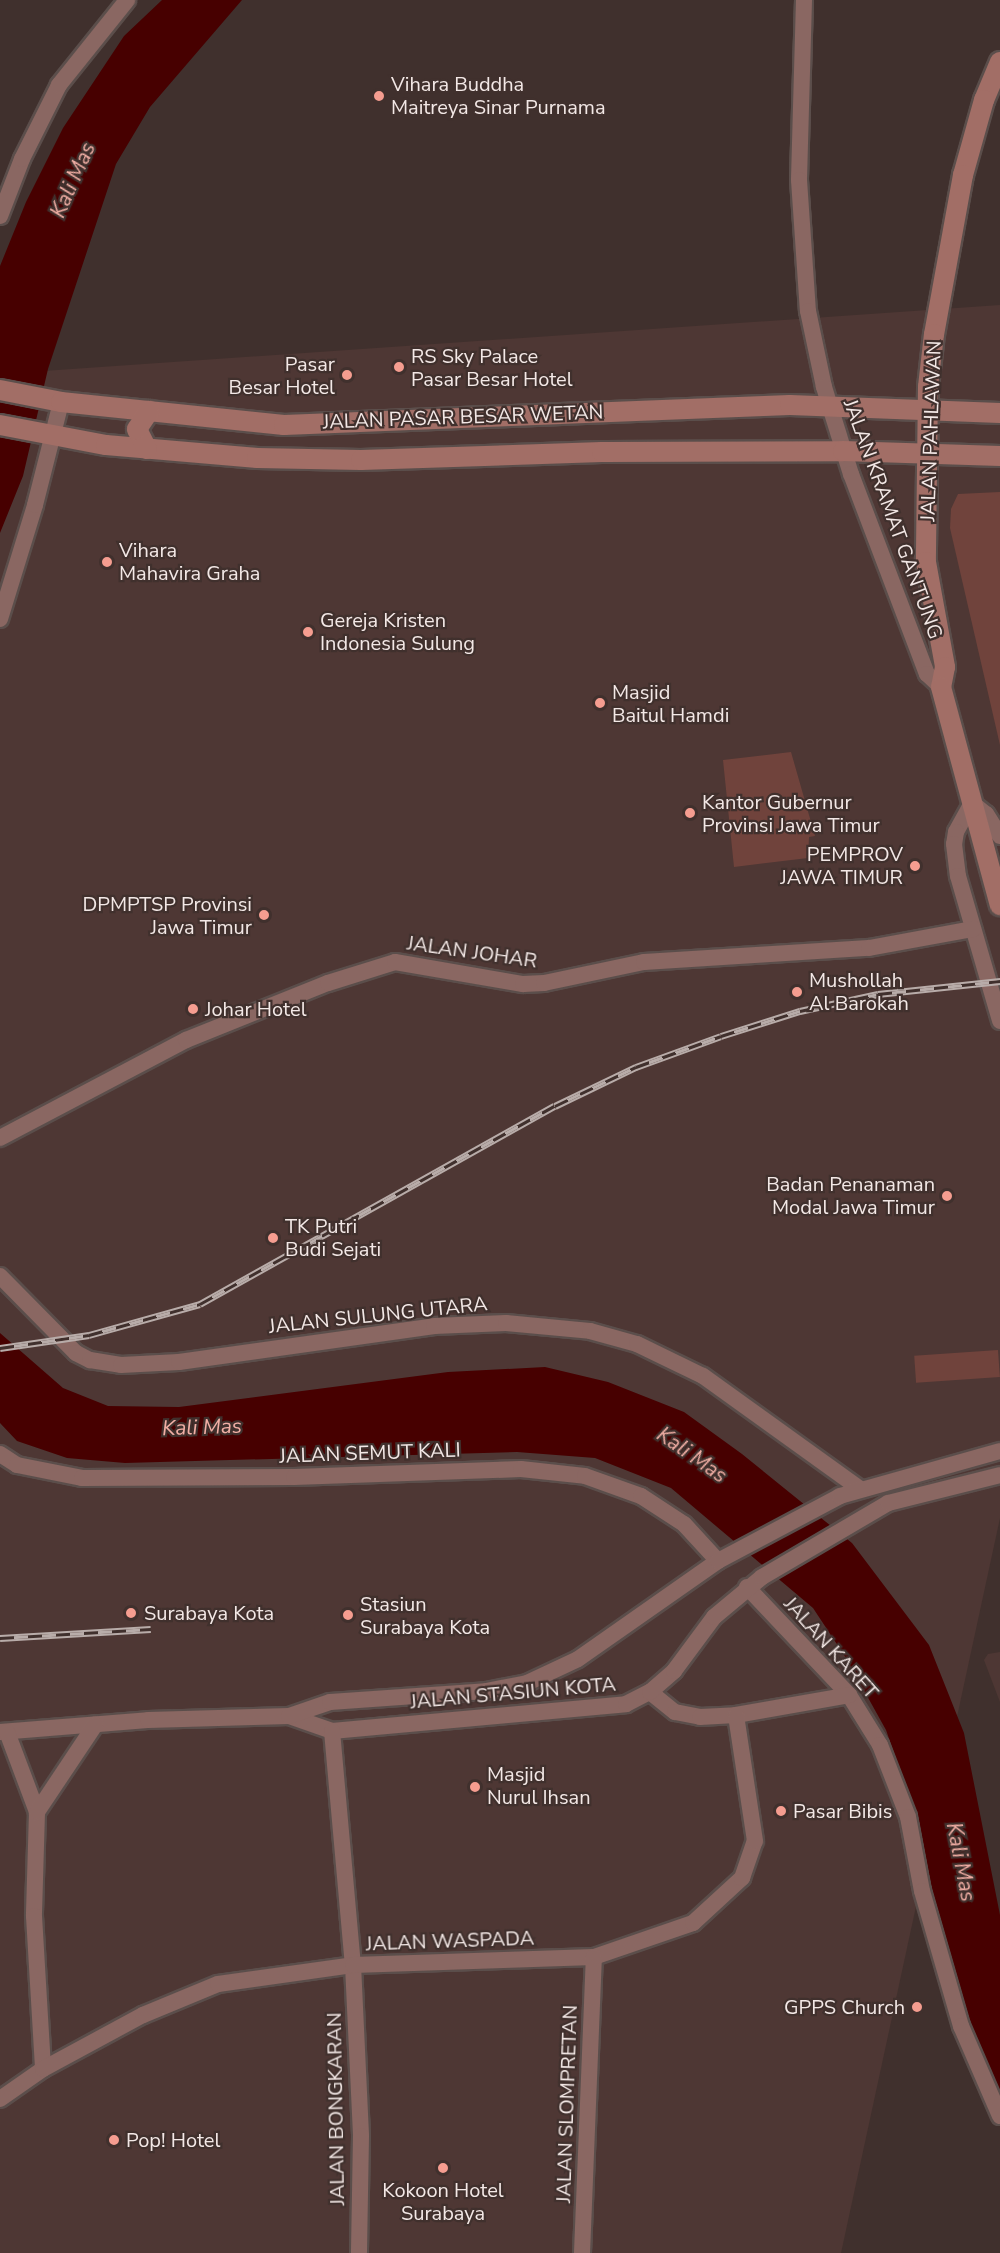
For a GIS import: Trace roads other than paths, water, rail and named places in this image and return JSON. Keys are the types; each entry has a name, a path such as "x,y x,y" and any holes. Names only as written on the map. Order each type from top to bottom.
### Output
{"main road":[{"name":"JALAN PAHLAWAN","path":"1000,62 984,100 963,175 938,312 928,408 926,562 945,668 941,687 1000,906"},
{"name":"JALAN PASAR BESAR WETAN","path":"0,390 52,400 284,425 830,406 928,408 1000,413"},
{"path":"147,449 137,429 149,411"},
{"name":"JALAN PASAR BESAR WETAN","path":"0,425 147,449 257,458 360,460 602,452 843,451 1000,456"}],"street":[{"path":"0,216 22,159 59,85 127,0"},
{"name":"JALAN KRAMAT GANTUNG","path":"804,0 799,180 808,311 843,451 927,674 941,687"},
{"path":"0,619 52,400"},
{"path":"972,803 956,832 954,844 973,929 1000,1021"},
{"name":"JALAN PAHLAWAN","path":"972,803 986,814 1000,836"},
{"name":"JALAN JOHAR","path":"0,1138 205,1031 328,982 395,962 523,984 544,983 644,962 869,948 973,929"},
{"name":"JALAN SULUNG UTARA","path":"0,1276 76,1353 90,1360 121,1365 179,1362 434,1326 506,1323 590,1331 637,1344 703,1376 859,1488"},
{"name":"JALAN STASIUN KOTA","path":"4,1732 95,1725 289,1716 330,1702 486,1691 545,1677 578,1659 718,1561 840,1496 859,1488 1000,1451"},
{"name":"JALAN SEMUT KALI","path":"0,1454 16,1465 82,1478 294,1477 521,1469 585,1476 641,1496 684,1524 718,1561"},
{"name":"JALAN STASIUN KOTA","path":"289,1716 332,1731 626,1704 650,1692 674,1671 714,1617 747,1587 762,1577 888,1503 1000,1475"},
{"name":"JALAN KARET","path":"747,1587 849,1695 880,1745 908,1817 922,1891 961,2026 1000,2116"},
{"path":"650,1692 675,1712 687,1716 736,1715 849,1695"},
{"name":"JALAN WASPADA","path":"0,2099 43,2069 143,2015 203,1989 353,1965 594,1958 693,1923 742,1878 754,1841 736,1715"},
{"path":"37,1812 95,1725"},
{"name":"JALAN BONGKARAN","path":"332,1731 353,1965 361,2136 359,2253"},
{"path":"4,1732 37,1812 34,1916 43,2069"},
{"name":"JALAN SLOMPRETAN","path":"582,2253 594,1958"}],"water":[{"name":"Kali Mas","path":"162,0 242,0 150,107 116,164 48,369 23,476 0,533 0,266 26,202 63,128 124,36"},
{"name":"Kali Mas","path":"0,1333 63,1388 108,1406 179,1407 448,1372 545,1367 608,1382 684,1412 742,1454 852,1543 929,1645 964,1733 1000,1915 1000,2113 950,1965 912,1804 886,1730 846,1658 813,1608 671,1488 595,1458 517,1452 125,1463 67,1458 17,1441 0,1423"}],"railway":[{"path":"0,1348 89,1335 200,1304 555,1106 636,1067 721,1036 800,1011 878,994 1000,981"},
{"path":"0,1638 151,1629"}],"place":[{"name":"Vihara Buddha Maitreya Sinar Purnama","path":"379,96"},
{"name":"RS Sky Palace Pasar Besar Hotel","path":"399,367"},
{"name":"Pasar Besar Hotel","path":"347,375"},
{"name":"Vihara Mahavira Graha","path":"107,562"},
{"name":"Gereja Kristen Indonesia Sulung","path":"308,632"},
{"name":"Masjid Baitul Hamdi","path":"600,703"},
{"name":"Kantor Gubernur Provinsi Jawa Timur","path":"690,813"},
{"name":"PEMPROV JAWA TIMUR","path":"915,866"},
{"name":"DPMPTSP Provinsi Jawa Timur","path":"264,915"},
{"name":"Mushollah Al Barokah","path":"797,992"},
{"name":"Johar Hotel","path":"193,1009"},
{"name":"Badan Penanaman Modal Jawa Timur","path":"947,1196"},
{"name":"TK Putri Budi Sejati","path":"273,1238"},
{"name":"Surabaya Kota","path":"131,1613"},
{"name":"Stasiun Surabaya Kota","path":"348,1615"},
{"name":"Masjid Nurul Ihsan","path":"475,1787"},
{"name":"Pasar Bibis","path":"781,1811"},
{"name":"GPPS Church","path":"917,2007"},
{"name":"Pop! Hotel","path":"114,2140"},
{"name":"Kokoon Hotel Surabaya","path":"443,2168"}]}
